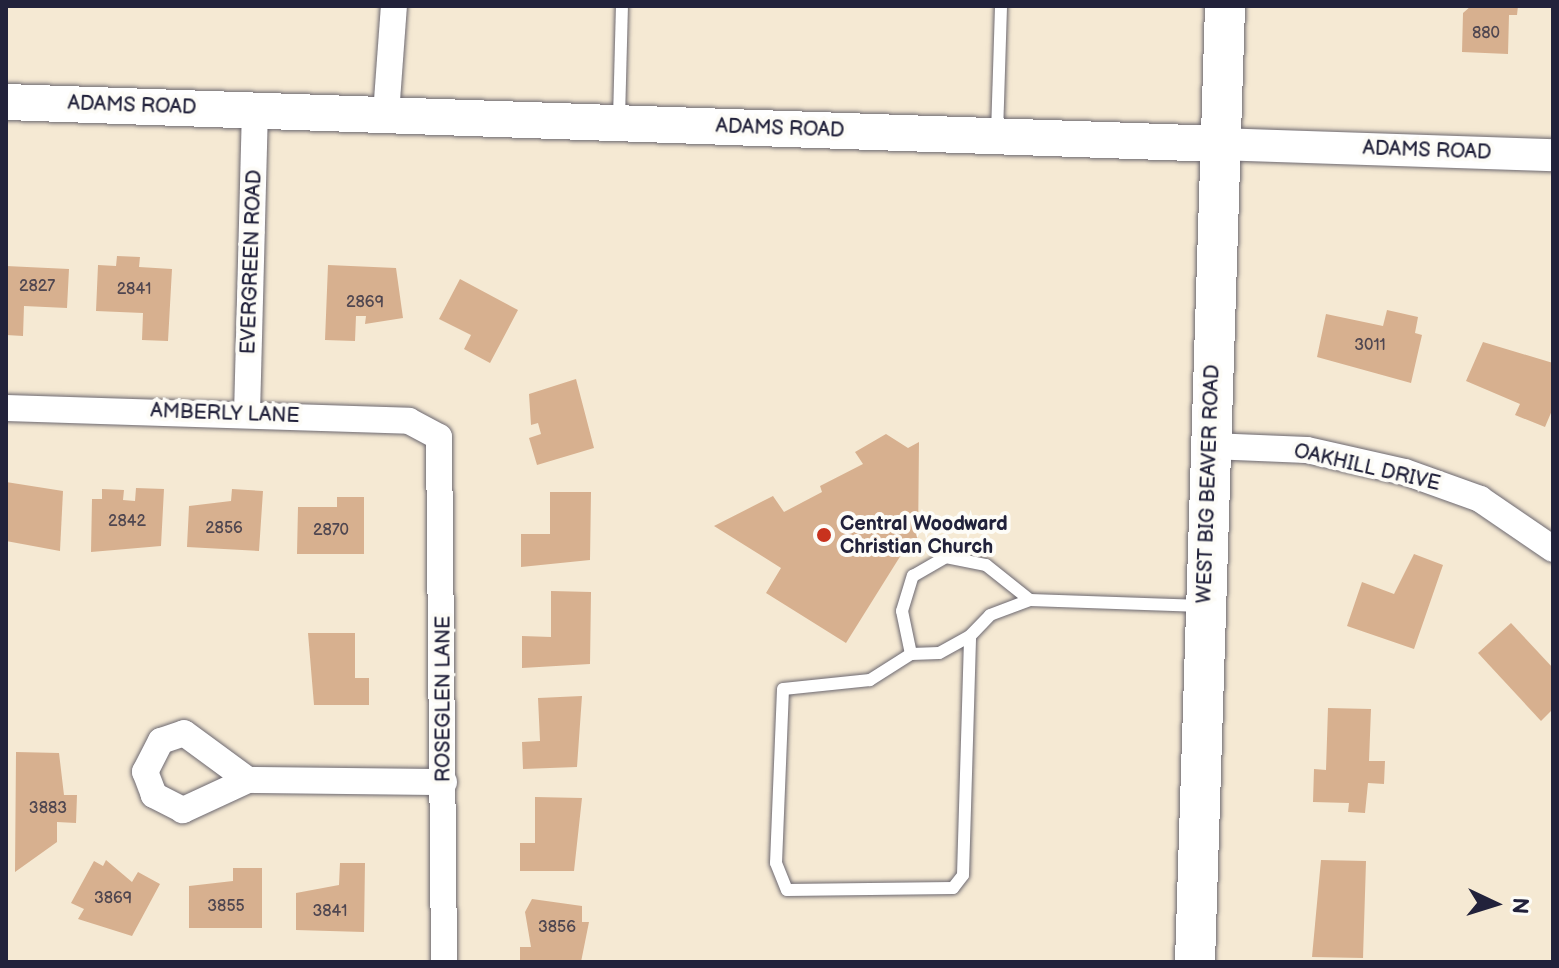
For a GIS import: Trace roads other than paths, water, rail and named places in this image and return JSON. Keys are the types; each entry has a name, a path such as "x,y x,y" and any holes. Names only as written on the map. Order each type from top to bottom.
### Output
{"main road":[{"name":"WEST BIG BEAVER ROAD","path":"1195,962 1218,144 1225,6"},
{"name":"ADAMS ROAD","path":"6,102 1218,144"}],"street":[{"path":"386,114 394,6"},
{"name":"EVERGREEN ROAD","path":"247,414 255,110"},
{"name":"ADAMS ROAD","path":"1218,144 1553,155"},
{"name":"AMBERLY LANE","path":"6,408 409,421 439,437"},
{"name":"ROSEGLEN LANE","path":"439,437 444,962"},
{"name":"OAKHILL DRIVE","path":"1211,446 1307,450 1405,472 1480,499 1553,549"},
{"path":"248,780 444,782"}],"lane":[{"path":"619,122 622,6"},
{"path":"997,137 1001,6"},
{"path":"911,654 902,611 913,576 946,557 986,565 1030,600"},
{"path":"970,636 963,875 953,888 787,890 776,863 783,689 870,680 911,654 939,653 970,636 990,615 1030,600 1205,607"}],"place":[{"name":"Central Woodward Christian Church","path":"824,535"}]}
